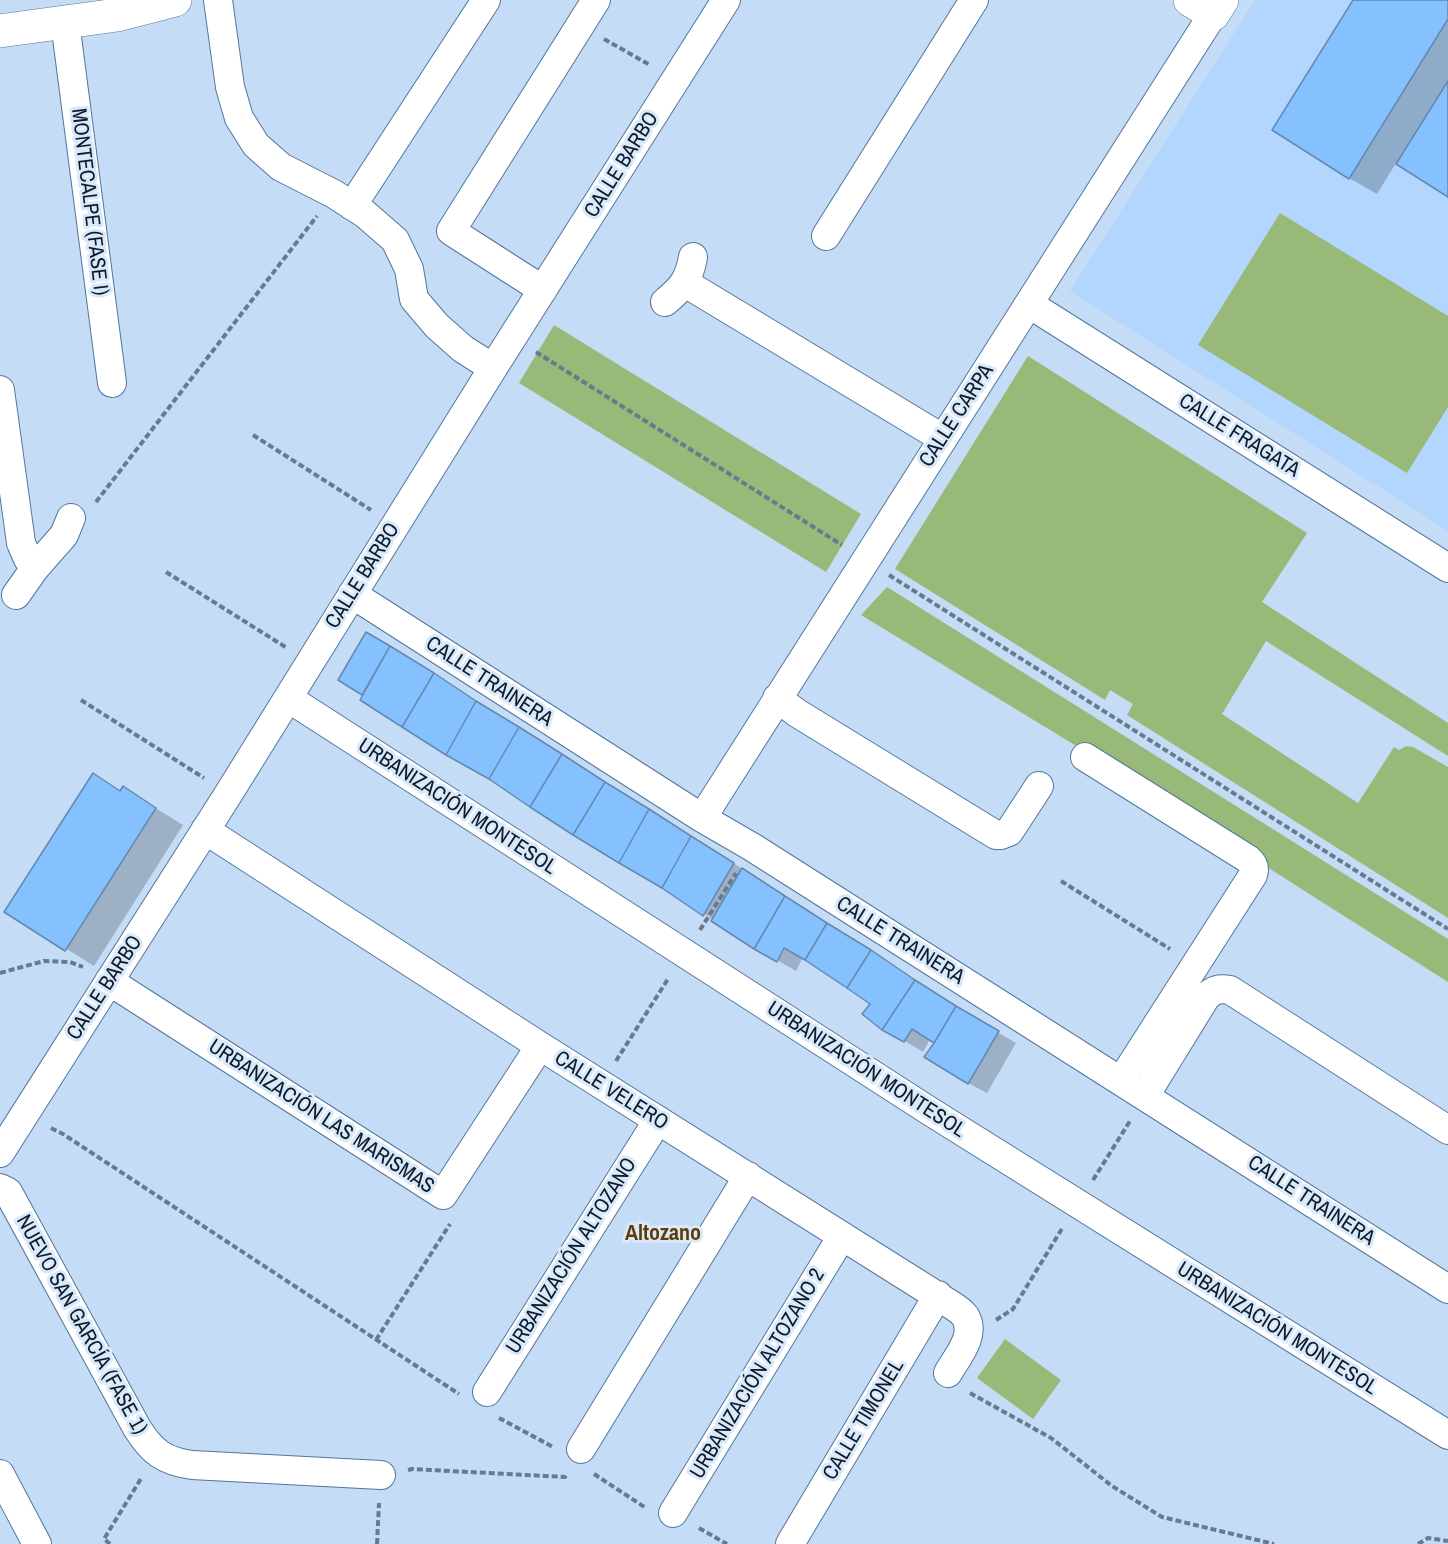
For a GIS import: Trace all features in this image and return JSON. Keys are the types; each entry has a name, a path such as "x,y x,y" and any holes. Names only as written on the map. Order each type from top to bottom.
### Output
{"street":[{"path":"0,31 65,22 116,7 175,0"},
{"path":"218,0 230,87 239,118 256,145 281,166 365,214 395,240 409,269 414,299 437,326 463,349 493,368"},
{"path":"343,200 486,0"},
{"path":"543,290 451,231 596,0"},
{"name":"CALLE BARBO","path":"0,1153 726,0"},
{"path":"826,236 975,0"},
{"name":"CALLE CARPA","path":"702,818 864,559 1029,304 1208,5"},
{"name":"MONTECALPE (FASE I)","path":"65,22 112,383"},
{"path":"681,281 942,438"},
{"name":"CALLE FRAGATA","path":"1029,304 1448,568"},
{"path":"0,390 21,543 35,568"},
{"path":"16,595 35,568 64,535 71,518"},
{"name":"CALLE TRAINERA","path":"351,594 1448,1289"},
{"name":"URBANIZACIÓN MONTESOL","path":"288,698 931,1112 1448,1436"},
{"path":"777,698 996,834 1009,832 1039,786"},
{"path":"1084,757 1248,860 1253,865 1254,872 1120,1081"},
{"name":"CALLE VELERO","path":"205,830 540,1046 938,1295 964,1315 969,1325 968,1339 948,1373"},
{"name":"URBANIZACIÓN LAS MARISMAS","path":"109,981 443,1195 540,1046"},
{"path":"1145,1096 1206,997 1211,992 1223,989 1230,990 1448,1130"},
{"name":"URBANIZACIÓN ALTOZANO","path":"492,1405 658,1120"},
{"path":"577,1455 748,1176"},
{"name":"NUEVO SAN GARCÍA (FASE 1)","path":"0,1188 8,1192 137,1428 146,1443 156,1453 175,1462 192,1465 381,1475"},
{"name":"URBANIZACIÓN ALTOZANO 2","path":"673,1513 842,1236"},
{"name":"CALLE TIMONEL","path":"790,1544 938,1295"},
{"path":"0,1474 37,1544"}],"path":[{"path":"579,26 676,79"},
{"path":"95,503 343,200"},
{"path":"512,337 1448,929"},
{"path":"253,435 394,525"},
{"path":"165,572 310,662"},
{"path":"81,700 228,793"},
{"path":"1061,882 1195,965"},
{"path":"0,973 44,961 70,962 92,970 109,981"},
{"path":"25,1113 63,1134 459,1395"},
{"path":"376,1340 452,1221 443,1195"},
{"path":"948,1373 967,1391 1051,1438 1112,1486 1161,1517 1274,1544"},
{"path":"492,1405 543,1441 577,1455 668,1523 673,1513 727,1544"},
{"path":"110,1544 104,1539 156,1453"},
{"path":"377,1544 381,1475 412,1469 565,1477 577,1455"},
{"path":"1418,1544 1428,1538 1448,1541"}],"shaded area":[{"path":"1255,0 1448,0 1448,531 1070,291"}],"green space":[{"path":"1280,213 1448,316 1448,407 1407,473 1198,345"},
{"path":"554,325 861,514 826,572 519,383"},
{"path":"1028,356 1307,533 1262,602 1448,723 1448,756 1266,641 1222,714 1358,803 1394,747 1399,750 1406,746 1413,747 1448,767 1448,918 1127,715 1133,704 1110,690 1105,700 895,569"},
{"path":"887,587 1448,939 1448,982 1078,747 861,615"},
{"path":"1005,1339 1061,1380 1033,1419 977,1378"}],"building":[{"path":"1353,0 1448,0 1448,19 1349,179 1272,130"},
{"path":"1448,81 1448,197 1396,164"},
{"path":"366,632 390,646 362,695 338,680"},
{"path":"390,646 434,673 402,727 360,700"},
{"path":"434,673 476,701 446,755 402,727"},
{"path":"476,701 519,727 489,779 446,755"},
{"path":"519,727 562,754 530,807 489,779"},
{"path":"562,754 605,782 573,835 530,807"},
{"path":"93,773 120,791 123,786 156,808 65,951 4,912"},
{"path":"605,782 649,809 619,863 573,835"},
{"path":"649,809 691,836 662,888 619,863"},
{"path":"691,836 734,863 703,916 662,888"},
{"path":"742,868 785,896 754,949 711,921"},
{"path":"785,896 827,923 805,960 784,948 777,962 754,949"},
{"path":"827,923 871,950 847,988 805,960"},
{"path":"871,950 915,980 882,1030 862,1014 870,1004 847,988"},
{"path":"915,980 956,1006 934,1043 912,1029 904,1042 882,1030"},
{"path":"956,1006 999,1031 968,1084 924,1057"}],"district":[{"name":"Altozano","path":"663,1234"}]}
